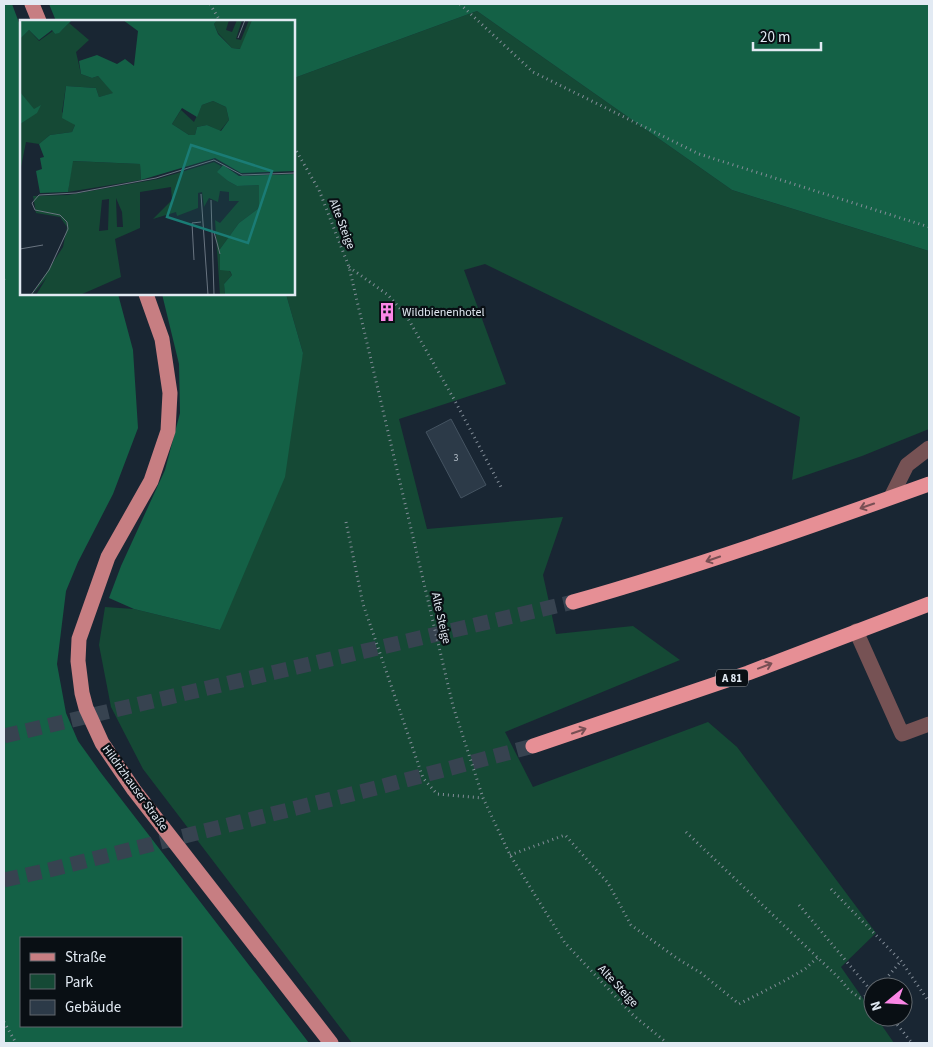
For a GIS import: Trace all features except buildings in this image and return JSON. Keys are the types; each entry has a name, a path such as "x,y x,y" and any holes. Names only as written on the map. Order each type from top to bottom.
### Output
{"highway":[{"path":"573,602 712,560 929,484"},
{"name":"A 81","path":"533,746 748,673 929,604"}],"main road":[{"path":"32,4 40,20"},
{"name":"Hildrizhauser Straße","path":"146,295 164,348 170,393 168,431 151,481 108,557 79,638 78,661 82,694 86,708 102,743 118,768 331,1043"}],"lane":[{"path":"891,497 907,465 929,448"},
{"path":"856,631 902,734 929,724"}],"path":[{"path":"210,4 219,20"},
{"path":"460,4 532,72 699,154 929,228"},
{"name":"Alte Steige","path":"295,149 319,190 349,266 453,706 482,798 510,855 566,943 633,1015 667,1043"},
{"path":"349,266 388,295 406,315 502,489"},
{"path":"346,522 363,604 423,778 437,794 482,798"},
{"path":"686,832 840,979 849,990 860,998 863,997"},
{"path":"510,855 565,835 608,883 631,926 701,973 739,1004 805,969 817,958"},
{"path":"832,889 901,960 929,1002"},
{"path":"799,904 863,982"},
{"path":"887,977 901,960"},
{"path":"4,1022 15,1042"},
{"path":"899,1027 912,1043"}],"green space":[{"path":"4,4 12,4 20,25 20,295 118,295 133,350 138,428 113,494 78,562 66,591 57,664 66,713 78,741 101,773 309,1043 4,1043"},
{"path":"49,4 929,4 929,251 732,190 477,11 295,78 295,20 56,20"},
{"path":"477,11 732,190 929,251 929,429 862,456 792,480 800,417 485,264 464,270 506,384 399,419 427,529 563,517 543,575 556,634 633,626 680,660 505,732 533,787 708,722 737,747 876,933 841,967 863,999 863,1027 883,1027 894,1043 352,1043 143,769 111,707 99,645 105,607 134,609 220,630 303,353 286,295 295,295 295,78"},
{"path":"162,295 286,295 303,353 285,477 220,630 134,609 109,598 121,566 165,470 180,413 179,364"}],"tunnel":[{"path":"4,736 573,602"},
{"path":"4,880 376,788 533,746"}],"place":[{"name":"Wildbienenhotel","path":"387,312"}]}
